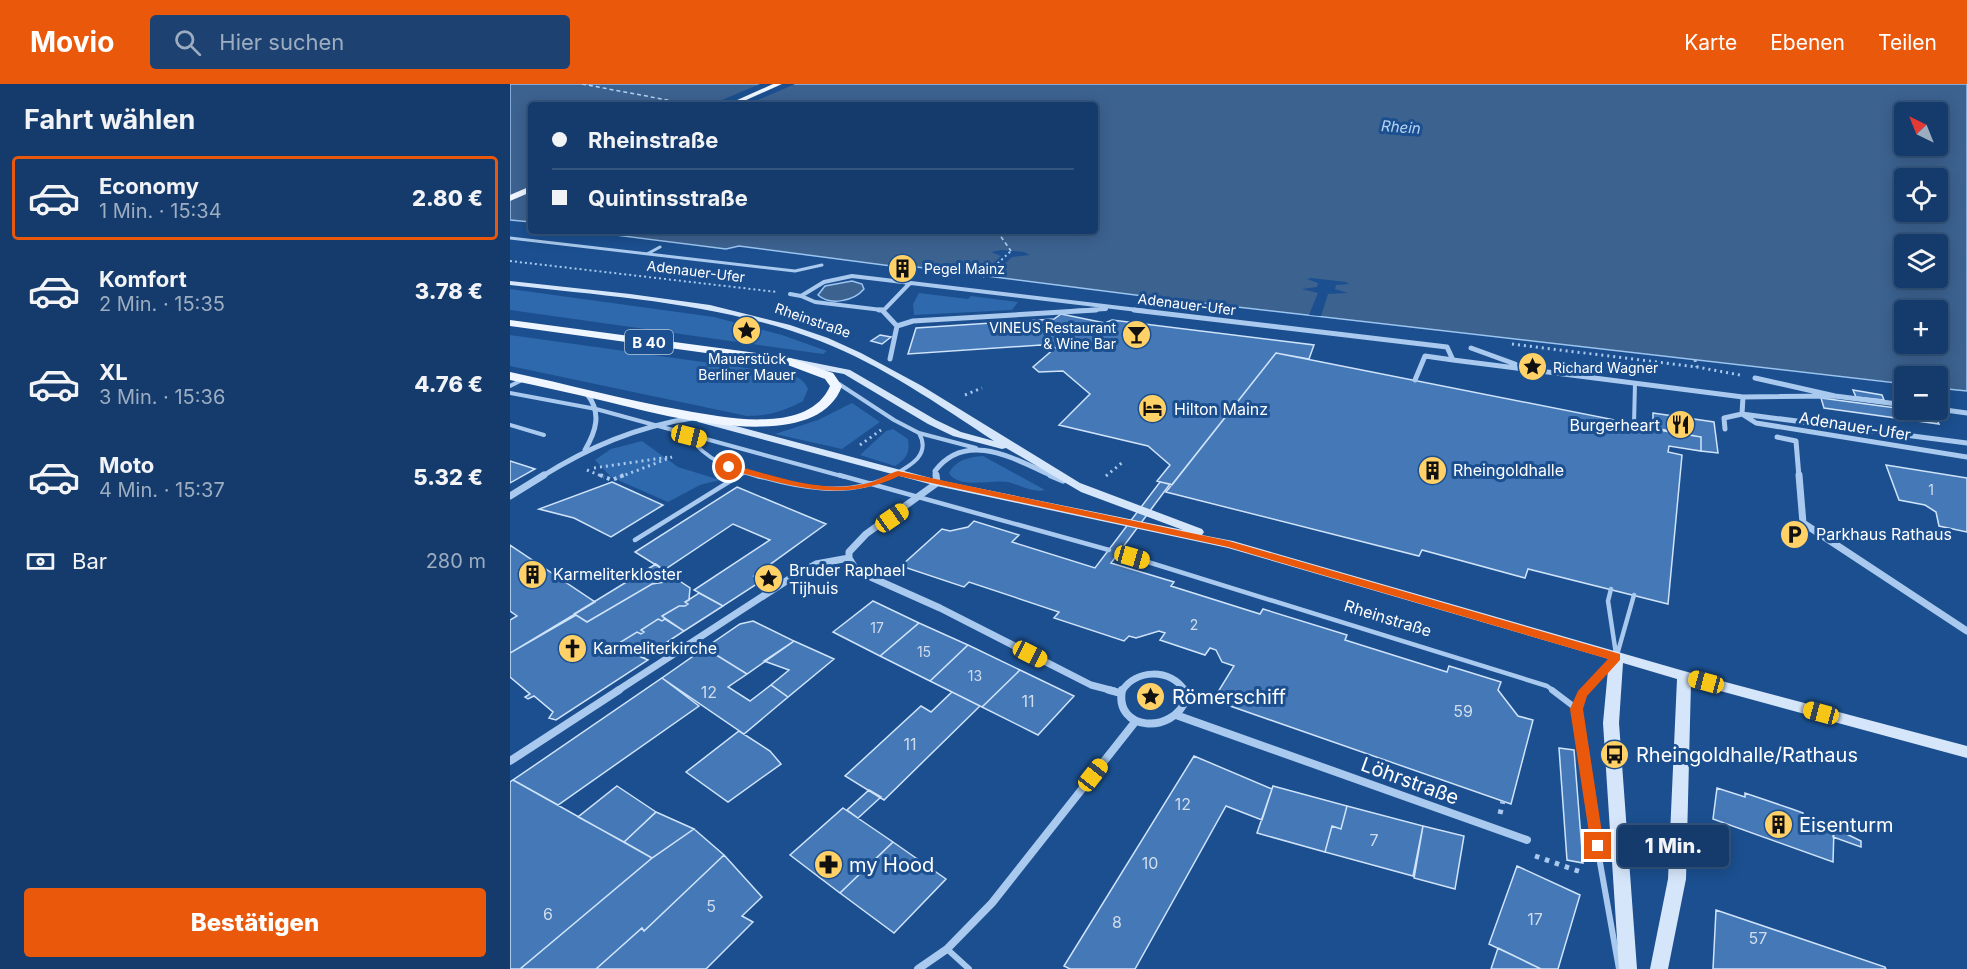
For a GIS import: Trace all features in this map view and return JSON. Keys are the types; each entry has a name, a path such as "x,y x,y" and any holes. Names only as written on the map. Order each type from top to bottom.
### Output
{"main road":[{"path":"736,102 779,84"},
{"path":"510,198 528,190"},
{"name":"Rheinstraße","path":"510,283 694,305 775,323 807,333 858,354 889,370 1012,449 1071,483 1229,544"},
{"name":"Rheinstraße","path":"510,323 787,361 822,372 834,381 835,392 825,404 807,414 783,421 759,423 690,416"},
{"path":"787,361 847,372 932,422 957,434 1012,449"},
{"name":"Rheinstraße","path":"510,376 690,416 938,483 1229,544 1616,657 1967,752"},
{"path":"1616,657 1611,723 1628,969"},
{"path":"1659,969 1677,879 1684,676"}],"street":[{"name":"Adenauer-Ufer","path":"801,296 824,282 852,276 1447,347 1453,360"},
{"path":"882,310 910,283"},
{"path":"789,294 815,302 882,310 897,326"},
{"path":"897,326 913,321 1122,308"},
{"path":"890,359 897,326"},
{"name":"Adenauer-Ufer","path":"1471,348 1524,368"},
{"name":"Adenauer-Ufer","path":"1415,380 1425,356 1743,397 1834,396"},
{"name":"Adenauer-Ufer","path":"1755,378 1834,396 1894,404"},
{"path":"585,392 596,409 596,429 585,450"},
{"path":"1725,429 1724,418 1742,414 1743,397"},
{"path":"1948,410 1967,413"},
{"name":"Adenauer-Ufer","path":"1742,414 1967,442"},
{"name":"Adenauer-Ufer","path":"1742,414 1755,423 1770,426 1967,457"},
{"path":"510,496 585,450 627,431 690,416"},
{"path":"1777,437 1796,441 1803,523 1967,631"},
{"path":"976,448 956,453 943,460 935,471 938,483 922,497 859,541 849,552 850,562 862,572 907,592 1090,685 1120,693"},
{"name":"Rheinstraße","path":"976,448 1071,483"},
{"path":"510,761 797,574 822,562 849,558"},
{"path":"1164,674 1173,678 1185,691 1185,699 1183,707 1176,715 1157,723 1135,722 1121,709 1120,693 1132,679 1142,675 1164,674"},
{"name":"Löhrstraße","path":"1176,715 1527,840"},
{"path":"918,969 947,949 992,903 1135,722"}],"lane":[{"path":"510,238 795,271 822,265"},
{"path":"647,254 660,247"},
{"path":"510,386 525,379"},
{"name":"Rheinstraße","path":"834,381 876,410 919,433 976,448"},
{"path":"1634,424 1635,383"},
{"path":"510,393 596,409 654,424 689,436 922,497 1109,550"},
{"path":"510,425 544,435"},
{"path":"689,436 696,446 713,460 745,472 824,489 843,489 874,484 914,463 924,450 924,441 919,433"},
{"path":"635,540 745,472"},
{"name":"Rheinstraße","path":"1119,553 1547,686 1576,709"},
{"path":"1611,589 1608,601 1616,657"},
{"path":"1620,969 1576,709 1582,694 1616,657 1634,595"},
{"path":"947,949 969,969"}],"path":[{"path":"977,280 1011,251"},
{"name":"Adenauer-Ufer","path":"510,261 789,294"},
{"path":"1510,344 1697,367 1755,378"},
{"path":"1695,360 1697,367"},
{"path":"965,395 982,388"},
{"path":"856,448 889,424"},
{"path":"654,457 672,457 612,480 581,468 605,468 654,457"},
{"path":"1106,476 1124,461"},
{"path":"1527,840 1536,857 1604,881"}],"shaded area":[{"path":"510,289 714,317 782,335 827,351 823,354 510,310"},
{"path":"919,293 1018,302 1012,310 914,315 913,304"},
{"path":"510,335 785,374 801,380 808,389 803,401 789,408 769,414 747,416 510,366"},
{"path":"852,403 880,422 842,449 775,434 818,420"},
{"path":"893,429 908,439 908,452 899,463 895,466 860,455 886,431"},
{"path":"642,441 678,467 720,480 700,485 668,502 611,477 595,460 611,449"},
{"path":"983,456 1045,490 1031,490 1001,481 968,483 954,478 949,473 963,460"}],"water":[{"name":"Rhein","path":"510,84 1967,84 1967,391 1948,389 1948,366 1894,366 1894,383 1159,298 739,246 726,249 615,235 1098,234 1098,102 528,102 528,222 510,220"},
{"path":"852,281 862,284 864,289 854,297 835,301 818,295 825,286"}],"pier":[{"path":"760,84 795,84 753,102 717,102"},
{"path":"1002,250 1024,252 1030,255 1012,257 991,276 981,275 1001,256 991,252"},
{"path":"1307,279 1346,282 1349,284 1336,285 1335,289 1348,293 1328,294 1321,316 1309,315 1318,293 1302,289 1317,287 1318,283"}],"building":[{"name":"Hilton Mainz","path":"1061,314 1105,323 1112,320 1314,345 1309,359 1276,353 1172,485 1157,481 1170,465 1148,446 1059,425 1090,394 1063,371 1039,372 1033,367 1055,348 1041,345 908,354 916,328 1054,319"},
{"path":"880,335 891,337 882,344 871,341"},
{"name":"Rheingoldhalle","path":"1276,353 1701,437 1701,451 1669,446 1668,452 1682,455 1668,604 1528,569 1525,578 1422,550 1419,556 1166,492"},
{"path":"1853,390 1882,395 1884,400 1856,397"},
{"path":"1821,398 1894,408 1894,418 1824,408"},
{"path":"1653,413 1714,422 1718,453 1701,451 1701,437 1653,429"},
{"path":"1910,420 1937,420 1939,424"},
{"path":"510,461 535,469 510,483"},
{"path":"1886,465 1967,478 1967,532 1939,526 1936,512 1925,505 1899,500"},
{"path":"612,482 663,505 611,537 574,518 539,509"},
{"path":"1160,482 1170,484 1111,563 1174,582 1171,586 1260,614 1263,609 1347,635 1345,640 1447,672 1449,666 1501,682 1498,690 1518,716 1533,720 1511,804 1213,700 1234,666 1222,662 1216,650 1210,648 1205,655 1160,640 1165,633 1159,631 1136,638 1129,636 1124,641 1054,618 1059,612 969,582 964,587 901,566 942,529 950,531 968,527 974,521 1019,535 1012,542 1095,568"},
{"path":"737,487 826,524 754,576 763,580 723,606 694,590 770,540 733,524 664,570 635,552"},
{"name":"Karmeliterkloster","path":"510,545 595,602 510,653 510,620 517,616 510,611"},
{"path":"656,564 678,580 652,584 587,622 574,614"},
{"name":"Karmeliterkirche","path":"678,580 690,588 689,600 685,602 688,604 679,606 662,616 665,619 662,621 658,619 641,630 644,632 641,634 637,632 619,643 632,653 648,660 556,720 549,718 553,712 534,696 528,699 525,697 530,694 510,677 510,653 576,615 587,622 652,584"},
{"path":"699,593 723,606 684,631 662,616 679,606 685,606 688,604 685,602"},
{"path":"873,601 919,623 880,656 833,632"},
{"path":"658,619 662,621 665,619 684,631 643,658 619,643 637,632 641,634 644,632 641,630"},
{"path":"753,621 794,641 747,674 705,648 740,624"},
{"path":"919,623 968,645 930,681 880,656"},
{"path":"794,641 834,659 788,697 771,685 789,670 764,661"},
{"path":"968,645 1020,670 982,707 930,681"},
{"path":"705,648 747,674 728,687 750,701 771,685 788,697 744,734 662,678"},
{"path":"1020,670 1074,696 1038,735 982,707"},
{"path":"662,678 699,706 558,805 513,780"},
{"path":"952,692 980,706 884,800 845,776 921,706 931,712"},
{"path":"739,731 770,751 781,764 728,802 686,772"},
{"path":"1559,748 1574,750 1583,863 1567,860"},
{"path":"1194,756 1272,789 1262,820 1226,806 1135,969 1070,969 1064,966"},
{"path":"513,780 652,858 520,969 510,969 510,782"},
{"path":"617,786 656,812 624,842 578,817"},
{"path":"1273,786 1347,806 1341,829 1332,826 1325,852 1257,833"},
{"name":"Eisenturm","path":"1717,788 1745,797 1745,793 1792,809 1803,813 1802,817 1834,828 1833,862 1713,819"},
{"path":"869,790 881,797 858,818 847,810"},
{"path":"1347,806 1423,826 1413,876 1325,852 1332,826 1341,829"},
{"path":"843,808 893,842 840,893 790,855"},
{"path":"656,812 694,829 652,858 624,842"},
{"path":"1423,826 1464,836 1455,889 1414,878"},
{"path":"1834,828 1861,841 1861,847 1833,837"},
{"path":"694,829 724,855 644,931 642,928 596,969 520,969 652,858"},
{"path":"893,842 946,879 894,933 840,893"},
{"path":"724,855 762,897 742,916 753,922 706,969 596,969 642,928 644,931"},
{"path":"1517,866 1580,895 1558,969 1541,969 1489,944"},
{"path":"1716,910 1885,967 1886,969 1713,969"},
{"path":"1498,948 1541,969 1491,969"}],"ferry route":[{"path":"582,84 678,102"},
{"path":"999,234 1011,251"}],"place":[{"name":"Pegel Mainz","path":"903,268"},
{"name":"Mauerstück Berliner Mauer","path":"747,331"},
{"name":"VINEUS Restaurant & Wine Bar","path":"1137,335"},
{"name":"Richard Wagner","path":"1532,367"},
{"name":"Hilton Mainz","path":"1153,409"},
{"name":"Burgerheart","path":"1681,425"},
{"name":"Rheingoldhalle","path":"1432,470"},
{"name":"Parkhaus Rathaus","path":"1795,534"},
{"name":"Karmeliterkloster","path":"532,574"},
{"name":"Bruder Raphael Tijhuis","path":"768,579"},
{"name":"Karmeliterkirche","path":"572,648"},
{"name":"Römerschiff","path":"1151,697"},
{"name":"Rheingoldhalle/Rathaus","path":"1615,755"},
{"name":"Eisenturm","path":"1778,825"},
{"name":"my Hood","path":"828,865"}],"route":[{"path":"729,467 824,489 859,488 898,473 1089,516 1229,544 1616,657 1592,681 1582,694 1576,709 1598,846"}]}
